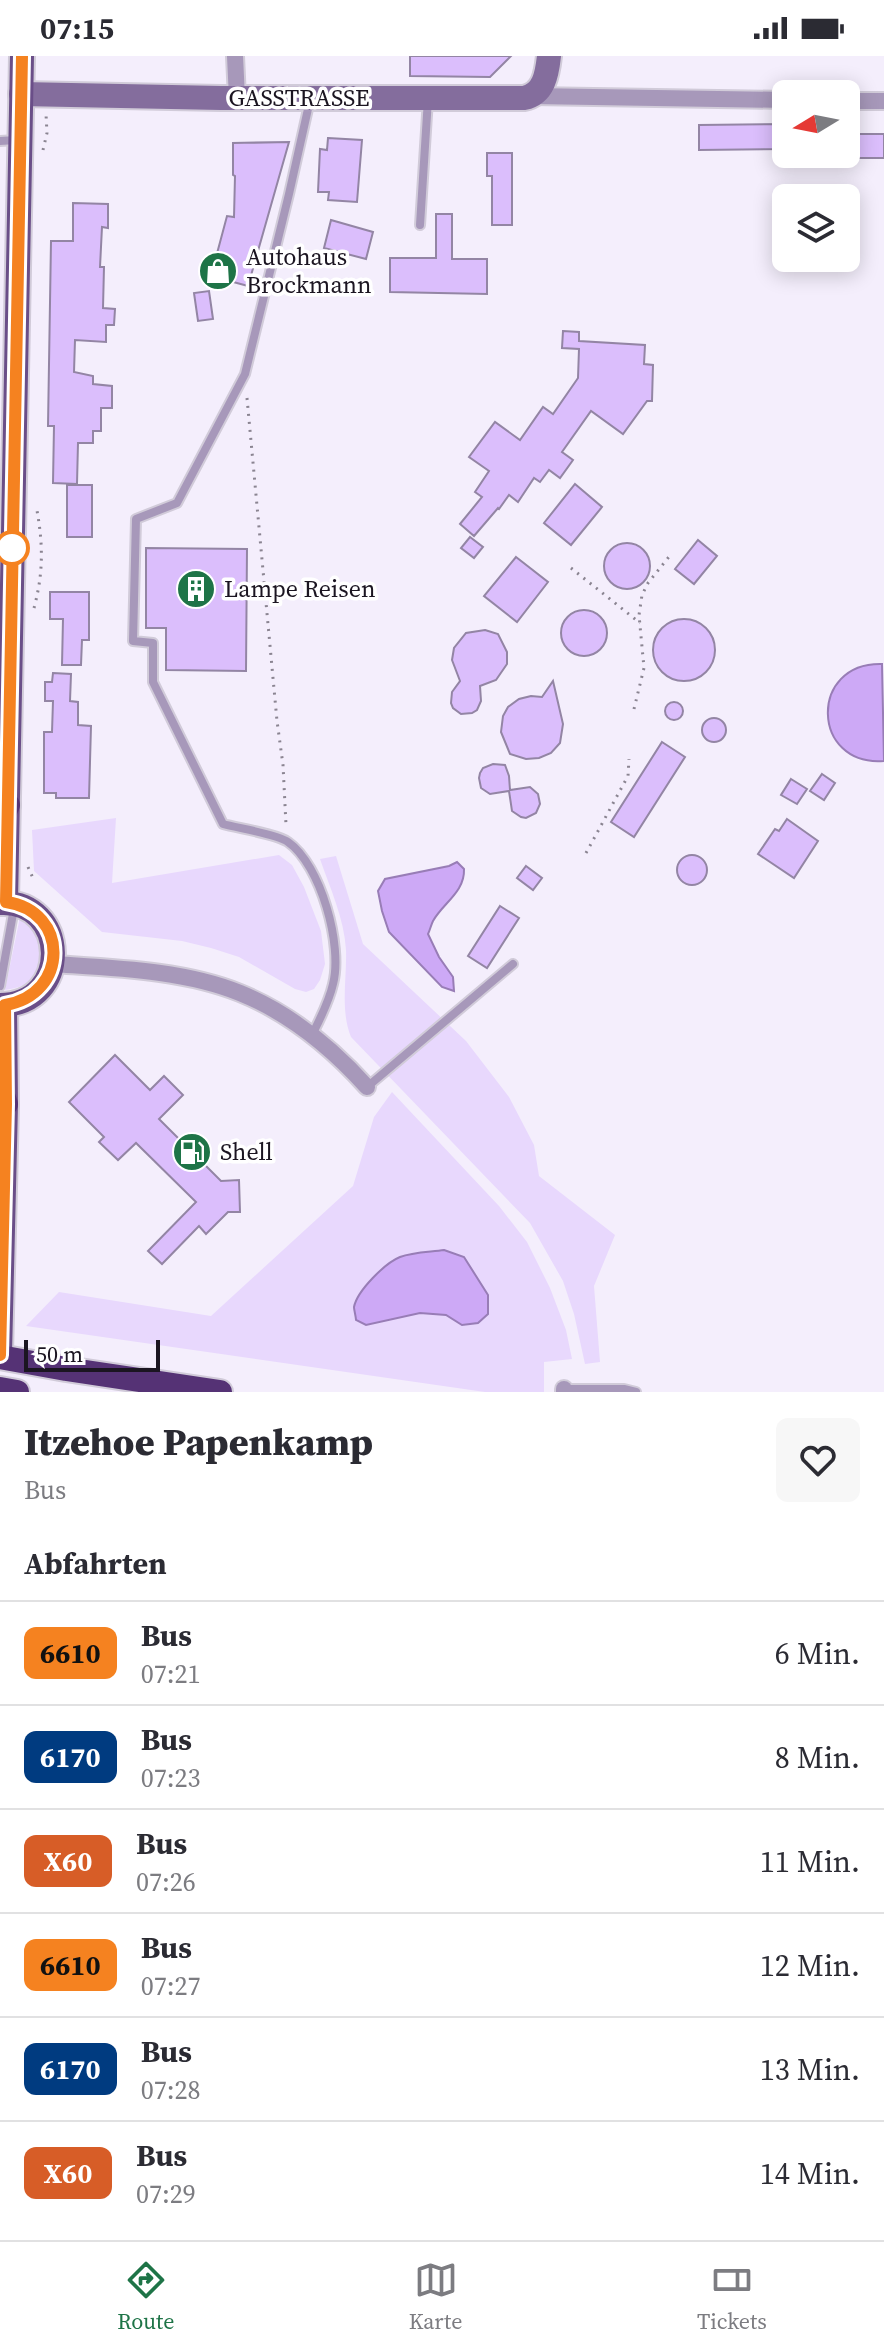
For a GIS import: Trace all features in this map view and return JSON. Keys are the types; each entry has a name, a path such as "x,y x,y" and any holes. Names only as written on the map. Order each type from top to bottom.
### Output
{"highway":[{"path":"0,1353 66,1369 220,1392"},
{"path":"0,1389 17,1392"}],"main road":[{"path":"0,1353 2,999 16,1004 36,993 50,975 54,948 50,933 41,920 29,909 7,903 4,736 13,382 10,140 21,94 22,56"}],"street":[{"path":"235,56 237,98"},
{"path":"532,96 541,87 549,56"},
{"name":"GASSTRASSE","path":"21,94 428,99 532,96"},
{"path":"532,96 772,100"},
{"path":"860,101 884,101"},
{"path":"53,964 173,976 238,992 268,1006 312,1035 367,1087"}],"lane":[{"path":"311,97 245,374 177,503 136,519 133,641 153,643 153,682 223,824 287,841 309,866 317,882 325,904 334,950 333,984 312,1035"},
{"path":"420,225 428,99"},
{"path":"2,999 7,903"},
{"path":"367,1087 513,964"},
{"path":"564,1390 624,1389 636,1392"}],"path":[{"path":"245,374 283,765 287,841"},
{"path":"634,709 644,668 640,623 642,595 672,553"},
{"path":"571,568 640,623"},
{"path":"586,853 628,776 629,759"}],"shaded area":[{"path":"882,664 884,761 860,758 842,748 832,732 828,714 831,695 841,679 858,668"},
{"path":"116,818 112,883 279,855 292,865 321,931 325,964 314,989 306,992 295,989 239,957 211,948 182,941 102,932 34,871 32,830"},
{"path":"336,856 363,944 466,1041 509,1097 534,1145 539,1176 615,1235 594,1286 600,1362 585,1364 563,1281 530,1223 351,1037 345,1005 345,938 320,859"},
{"path":"457,862 464,869 461,884 433,921 428,934 453,977 454,991 442,987 389,932 378,891 385,879"},
{"path":"21,912 43,933 40,964 34,978 5,990"},
{"path":"392,1092 499,1206 527,1242 550,1288 566,1330 572,1359 544,1362 544,1392 485,1392 26,1326 59,1292 211,1316 353,1186 374,1117"},
{"path":"444,1250 464,1257 488,1295 488,1314 478,1323 462,1325 446,1315 420,1313 366,1325 356,1320 356,1301 372,1278 387,1265 405,1255"}],"building":[{"path":"410,56 511,56 490,77 410,76"},
{"path":"772,124 772,149 699,150 699,125"},
{"path":"860,134 884,134 884,158 860,158"},
{"path":"328,138 362,140 357,202 328,200 329,192 318,192 320,149 327,150"},
{"path":"289,142 248,286 211,276 227,216 234,217 233,143"},
{"path":"487,153 512,153 512,225 492,225 492,176 487,176"},
{"path":"73,203 108,204 108,228 102,227 100,267 104,267 103,308 115,309 114,325 106,325 106,342 75,340 74,372 93,376 93,384 112,386 112,408 101,408 101,431 93,431 93,443 78,443 77,484 53,483 54,426 48,426 51,241 73,241"},
{"path":"436,214 452,214 452,259 487,259 487,294 390,292 390,258 436,258"},
{"path":"331,220 373,232 366,259 324,248"},
{"path":"209,291 213,319 198,321 194,293"},
{"path":"563,331 579,332 579,341 645,345 644,364 653,365 652,401 647,401 623,434 591,411 562,452 573,460 560,478 549,470 540,482 534,478 518,502 509,495 474,536 460,524 482,497 475,492 489,471 469,457 495,422 520,440 543,407 553,414 578,378 579,349 562,348"},
{"path":"575,484 602,507 571,545 544,523"},
{"path":"67,485 92,485 92,537 67,537"},
{"path":"470,537 483,547 474,558 461,548"},
{"path":"698,540 717,556 694,584 675,569"},
{"path":"627,543 644,549 650,566 644,583 627,589 610,583 604,566 610,549"},
{"name":"Lampe Reisen","path":"146,548 247,549 246,671 166,670 166,628 146,628"},
{"path":"516,557 548,582 517,622 484,596"},
{"path":"50,592 89,592 89,640 82,640 81,665 62,665 63,619 50,619"},
{"path":"584,610 601,616 607,633 601,650 584,656 567,650 561,633 567,616"},
{"path":"684,619 706,628 715,650 706,672 684,681 662,672 653,650 662,628"},
{"path":"485,630 498,634 507,652 507,664 496,680 480,686 481,701 477,710 461,714 451,703 452,692 460,681 452,660 454,648 466,633"},
{"path":"53,673 71,674 70,701 78,702 78,725 91,726 89,798 56,798 56,793 44,793 44,732 52,732 53,701 45,701 45,682 52,682"},
{"path":"553,681 563,724 560,743 551,753 539,758 526,759 510,754 501,732 508,707 519,699 542,697"},
{"path":"674,702 683,711 674,720 665,711"},
{"path":"709,718 719,718 726,725 726,735 719,742 709,742 702,735 702,725"},
{"path":"662,742 685,757 634,837 611,822"},
{"path":"493,764 505,765 510,790 530,787 538,794 540,804 536,813 521,817 512,811 509,791 490,794 481,788 480,773 483,768"},
{"path":"822,774 835,783 824,800 810,791"},
{"path":"791,779 807,789 797,804 781,795"},
{"path":"787,819 818,841 794,878 758,854 775,829 779,831"},
{"path":"692,855 703,859 707,870 703,881 692,885 681,881 677,870 681,859"},
{"path":"526,866 542,878 533,890 517,878"},
{"path":"500,906 519,918 487,968 468,956"},
{"path":"115,1055 150,1090 164,1076 183,1095 159,1119 221,1181 239,1180 240,1212 228,1212 206,1234 199,1226 162,1264 148,1251 196,1202 136,1143 118,1160 99,1142 104,1137 69,1102"}],"bus line":[{"name":"6610","path":"0,1355 6,1104 5,1005 27,999 44,985 53,964 54,948 50,933 41,920 29,909 6,902 22,56"}],"place":[{"name":"Autohaus Brockmann","path":"218,271"},
{"name":"Lampe Reisen","path":"196,589"},
{"name":"Shell","path":"192,1152"}]}
